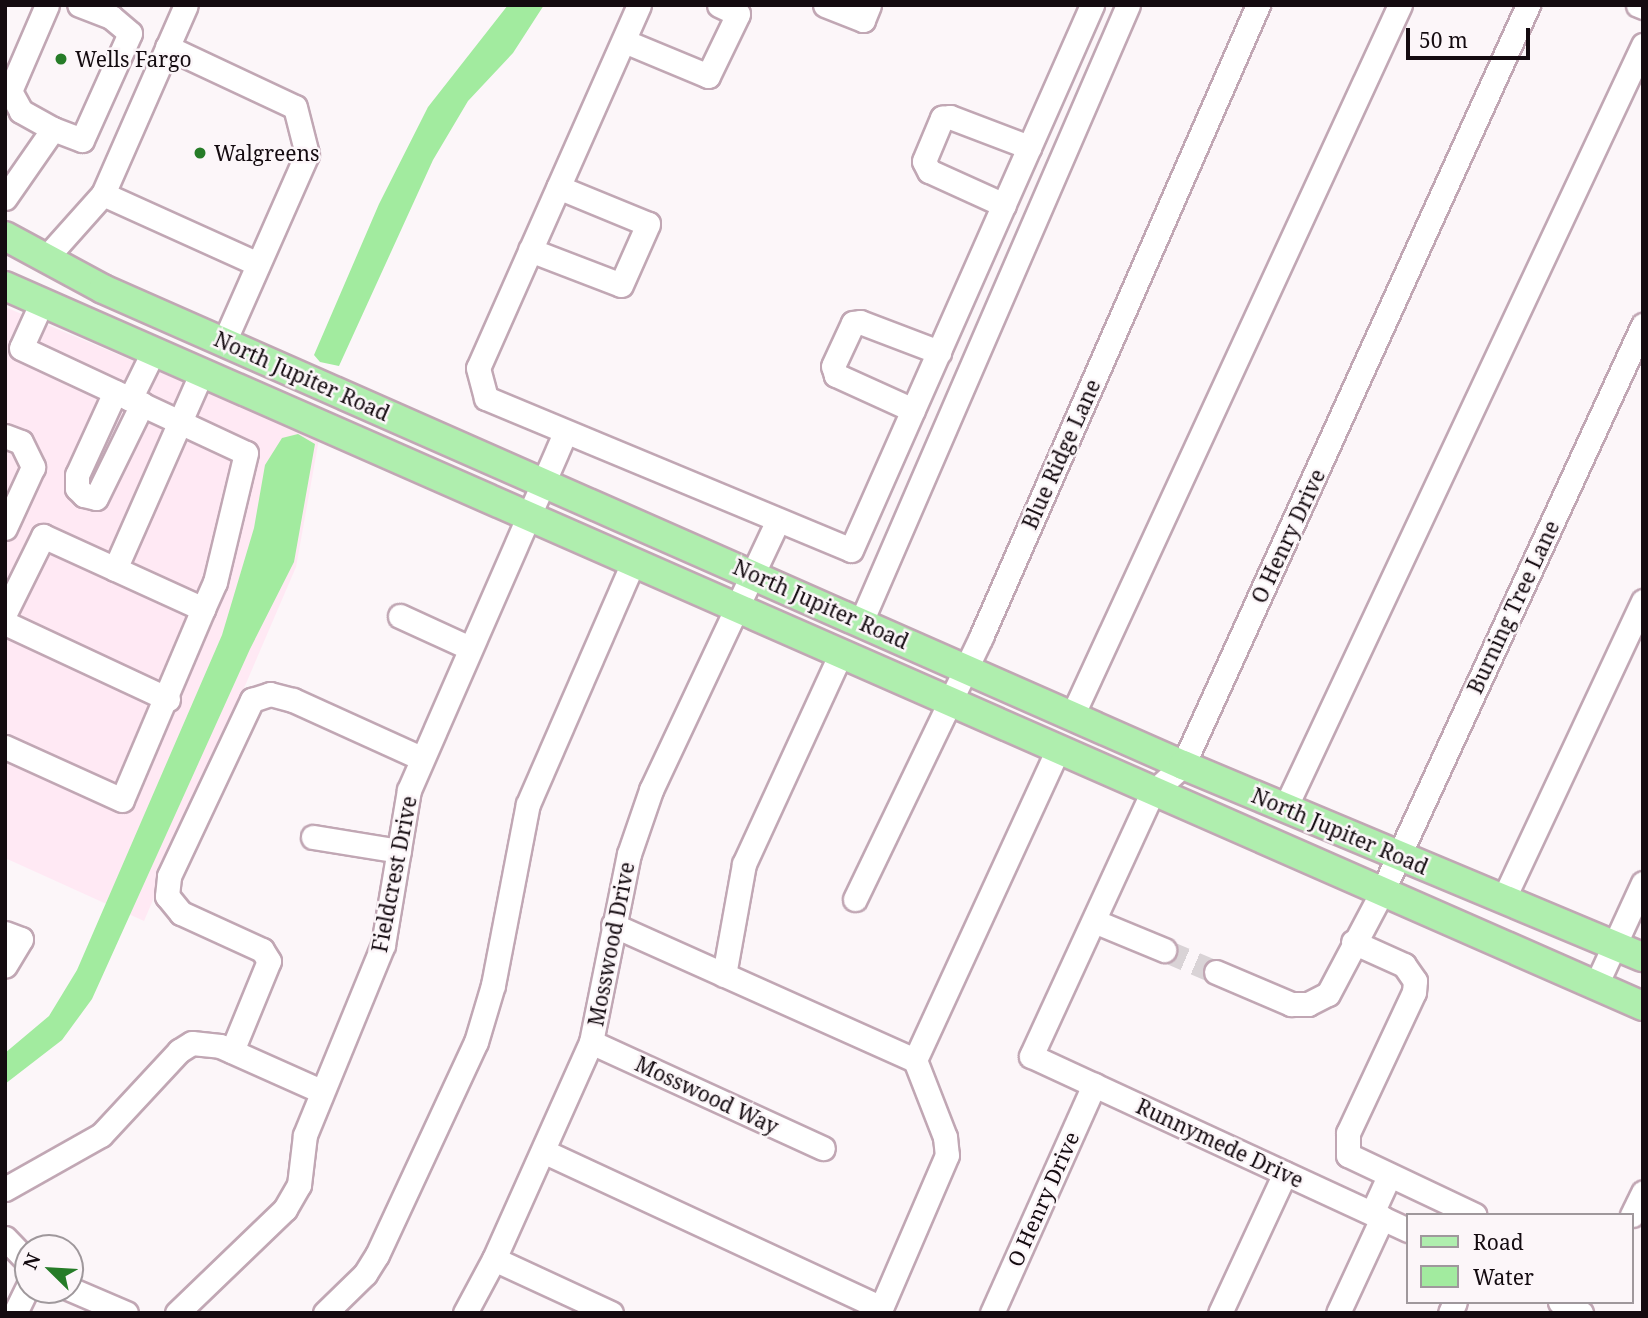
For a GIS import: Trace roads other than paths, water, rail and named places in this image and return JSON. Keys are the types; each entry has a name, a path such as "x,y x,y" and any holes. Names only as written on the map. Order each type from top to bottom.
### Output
{"main road":[{"name":"North Jupiter Road","path":"5,236 44,260 224,342 754,573 1183,765 1643,957"},
{"name":"North Jupiter Road","path":"5,286 152,354 633,562 1152,793 1383,890 1643,1006"},
{"path":"201,374 224,342"}],"street":[{"path":"47,5 10,91 21,111 53,129 82,140 130,33 111,17 79,5"},
{"path":"44,260 103,194 186,5"},
{"path":"639,5 478,368 486,398 851,550 1092,5"},
{"path":"624,41 708,76 738,14 719,5"},
{"path":"825,5 863,20 869,5"},
{"path":"860,622 1128,5"},
{"name":"Blue Ridge Lane","path":"855,900 965,669 1258,5"},
{"path":"1072,716 1400,5"},
{"name":"O Henry Drive","path":"1031,1056 1152,793 1183,765 1528,5"},
{"path":"1285,808 1643,45"},
{"path":"167,47 295,107 307,154 224,342"},
{"path":"1004,205 929,171 923,160 942,118 950,117 1029,147"},
{"path":"5,198 53,129"},
{"path":"530,250 621,285 648,224 558,187"},
{"path":"103,194 258,264"},
{"path":"5,747 122,800 168,699 215,582 246,453 13,345 41,304"},
{"path":"913,410 836,375 833,366 853,323 860,322 939,352"},
{"name":"Burning Tree Lane","path":"1216,972 1291,1003 1308,1004 1328,994 1383,890 1643,325"},
{"path":"129,398 152,354"},
{"path":"115,569 201,374"},
{"name":"Fieldcrest Drive","path":"177,1313 285,1209 299,1185 305,1135 321,1091 363,1001 383,945 409,790 565,433"},
{"path":"5,436 21,442 33,467 5,528"},
{"name":"Mosswood Drive","path":"465,1313 494,1259 591,1042 612,925 629,854 651,790 778,520"},
{"path":"5,613 43,536 203,609"},
{"path":"325,1313 365,1275 377,1255 476,1042 493,985 528,804 633,562"},
{"path":"1503,900 1643,601"},
{"path":"400,616 470,648"},
{"path":"5,623 168,699"},
{"path":"724,975 744,864 841,653"},
{"path":"232,1051 269,961 262,950 181,913 167,896 169,876 252,700 270,694 293,700 421,758"},
{"path":"915,1060 1058,749"},
{"path":"313,837 399,850"},
{"path":"1596,985 1643,883"},
{"path":"1094,920 1164,950"},
{"path":"543,1151 880,1311 947,1156 945,1137 915,1060 612,925"},
{"path":"5,933 21,939 5,966"},
{"path":"1353,943 1404,965 1415,981 1346,1143 1351,1158 1470,1213"},
{"path":"5,1189 101,1135 186,1047 204,1042 232,1051 321,1091"},
{"name":"Mosswood Way","path":"591,1042 823,1148"},
{"name":"Runnymede Drive","path":"1031,1056 1406,1229"},
{"name":"O Henry Drive","path":"992,1313 1094,1085"},
{"path":"1220,1313 1285,1173"},
{"path":"1338,1313 1377,1216 1389,1177"},
{"path":"1633,1213 1643,1192"},
{"path":"494,1259 611,1313"},
{"path":"84,1295 126,1313"},
{"path":"1564,1304 1581,1313"}],"water":[{"path":"508,5 544,5 513,53 468,101 433,160 339,366 320,362 314,355 379,204 428,107"},
{"path":"298,434 315,444 294,562 250,649 92,999 62,1040 5,1084 5,1053 49,1016 77,970 222,635 254,528 265,465 282,438"}],"tunnel":[{"path":"1164,950 1216,972"}],"place":[{"name":"Wells Fargo","path":"61,59"},
{"name":"Walgreens","path":"200,153"}]}
